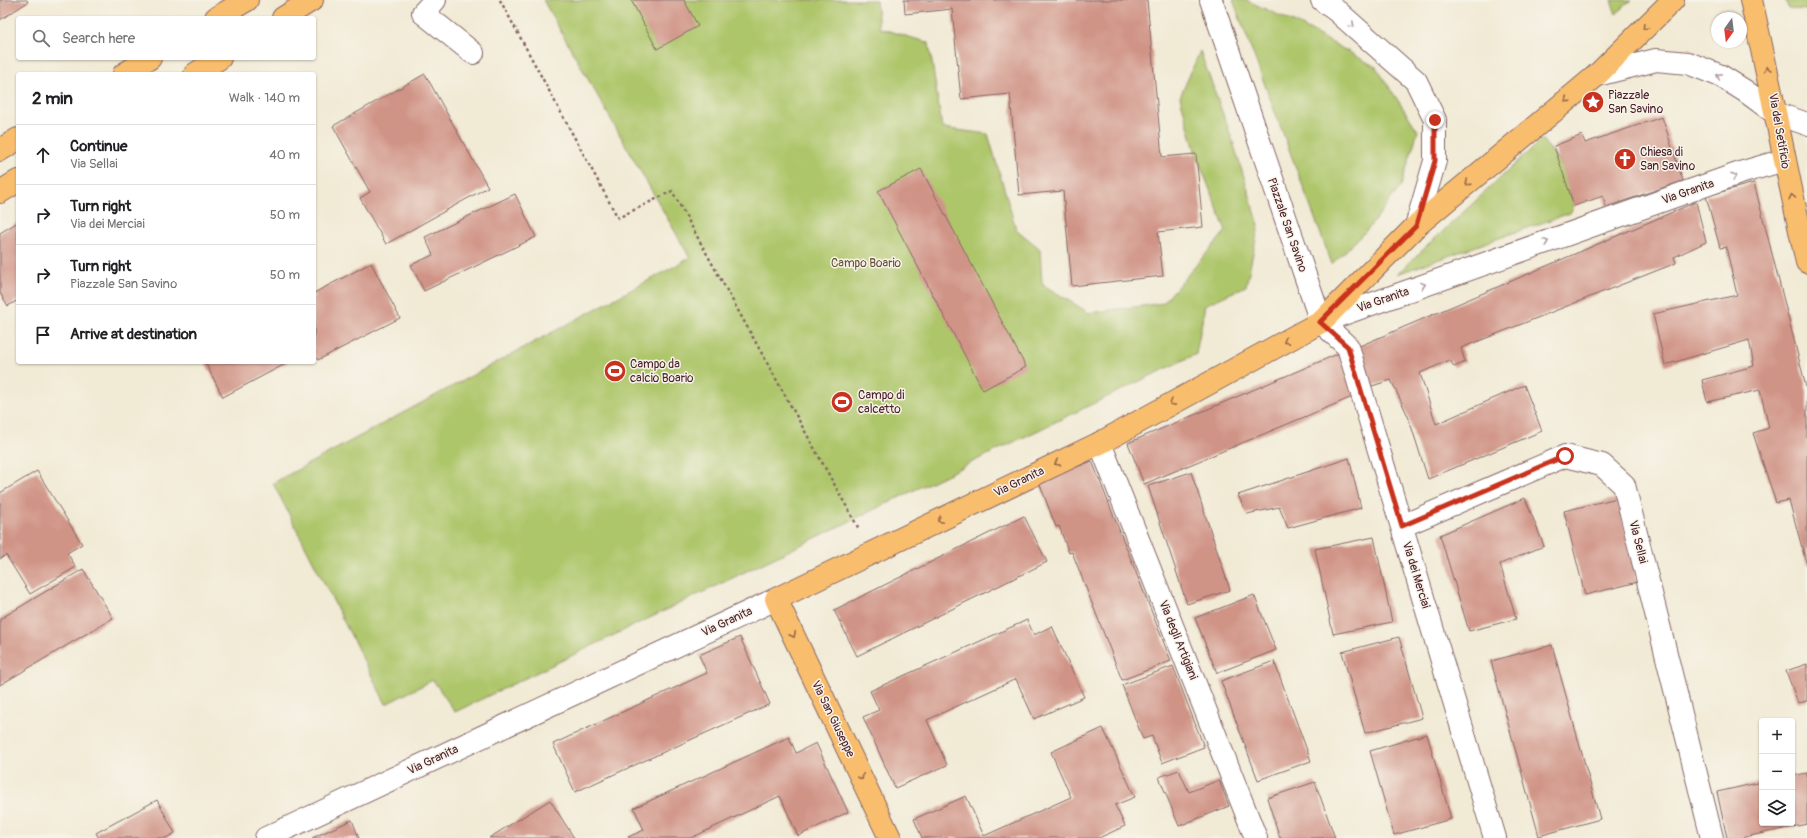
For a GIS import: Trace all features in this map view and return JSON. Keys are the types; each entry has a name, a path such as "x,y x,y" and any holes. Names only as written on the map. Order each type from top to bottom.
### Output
{"main road":[{"path":"219,16 247,0"},
{"path":"286,16 312,0"},
{"path":"1320,322 1416,226 1597,75 1673,0"},
{"name":"Via del Setificio","path":"1751,0 1771,85 1784,160 1807,262"},
{"path":"127,72 147,60"},
{"path":"198,72 217,60"},
{"path":"0,150 16,140"},
{"path":"0,192 16,182"},
{"name":"Via Granita","path":"776,599 1100,443 1320,322"},
{"name":"Via San Giuseppe","path":"776,599 890,838"}],"street":[{"path":"435,0 423,13 473,53"},
{"name":"Piazzale San Savino","path":"1211,0 1320,322"},
{"path":"1322,0 1338,12 1416,81 1435,120 1435,161 1416,226"},
{"path":"1597,75 1656,60 1688,63 1721,76 1775,113 1807,124"},
{"name":"Via Granita","path":"1320,322 1740,173 1784,160"},
{"name":"Via dei Merciai","path":"1320,322 1348,347 1495,838"},
{"name":"Via degli Artigiani","path":"1100,443 1256,838"},
{"name":"Via Sellai","path":"1402,526 1565,456 1602,465 1624,485 1712,838"},
{"name":"Via Granita","path":"266,838 776,599"}],"path":[{"path":"500,0 618,218 672,191 872,553"}],"green space":[{"name":"Campo Boario","path":"543,0 876,0 879,28 929,43 942,128 988,134 1016,229 1040,249 1042,284 1089,313 1163,303 1226,231 1196,154 1180,97 1200,51 1232,139 1259,225 1246,286 1205,305 1196,354 455,712 433,680 386,704 273,483 690,258"},
{"path":"1233,0 1246,0 1300,25 1376,67 1418,131 1401,186 1368,229 1332,264"},
{"path":"1611,0 1632,0 1616,14"},
{"path":"1786,0 1807,0 1807,10 1788,9"},
{"path":"1542,139 1561,164 1574,206 1570,213 1397,274"}],"building":[{"path":"0,0 27,0 28,2 0,20"},
{"path":"631,0 684,0 698,26 657,49"},
{"path":"904,0 1147,0 1162,157 1196,154 1203,227 1158,232 1163,276 1072,286 1063,191 1019,195 1010,94 961,99 952,9 905,14"},
{"path":"425,74 488,187 386,244 360,198 370,192 333,126"},
{"name":"Chiesa di San Savino","path":"1662,117 1683,181 1606,207 1603,196 1574,206 1554,146 1582,135 1585,143"},
{"path":"921,169 1026,367 983,390 878,191"},
{"path":"1754,183 1807,391 1807,566 1789,500 1776,503 1753,433 1769,428 1760,390 1707,402 1702,380 1754,366 1749,340 1665,365 1653,314 1737,295 1726,247 1720,248 1706,196"},
{"path":"515,194 536,237 424,291 411,265 433,255 425,237"},
{"path":"1696,202 1706,242 1674,257 1676,263 1461,348 1465,362 1454,367 1450,360 1420,373 1436,424 1524,385 1542,431 1428,479 1408,416 1391,380 1372,386 1355,348"},
{"path":"16,223 16,301 8,306 0,293 0,233"},
{"path":"371,263 400,318 318,360 316,356 316,292"},
{"path":"1340,353 1357,395 1144,484 1128,443"},
{"path":"206,364 285,364 223,397"},
{"path":"1349,458 1361,508 1288,528 1279,507 1247,514 1238,495"},
{"path":"1092,461 1171,661 1122,680 1072,552 1069,553 1059,526 1056,527 1039,482"},
{"path":"37,471 82,544 67,553 76,567 30,594 6,555 0,559 0,493"},
{"path":"1191,472 1230,590 1187,604 1148,486"},
{"path":"1525,498 1544,546 1500,564 1516,619 1469,631 1440,535"},
{"path":"1617,498 1638,582 1585,595 1564,511"},
{"path":"1024,516 1047,562 857,656 834,610"},
{"path":"1374,537 1392,622 1333,634 1315,549"},
{"path":"83,569 113,618 0,685 0,619"},
{"path":"1254,595 1276,650 1217,673 1195,618"},
{"path":"1027,620 1034,635 1052,626 1084,697 1034,719 1016,679 927,720 947,765 895,788 863,717 879,710 870,691"},
{"path":"740,637 770,704 575,792 553,744 707,673 699,655"},
{"path":"1399,637 1422,718 1365,733 1342,652"},
{"path":"1552,645 1600,819 1539,836 1491,661"},
{"path":"1274,661 1311,761 1258,780 1221,681"},
{"path":"1807,664 1807,701 1798,703 1786,671"},
{"path":"1173,666 1204,747 1162,763 1152,736 1143,739 1122,685"},
{"path":"1103,728 1135,797 1115,805 1125,826 1099,838 922,838 914,819 966,796 984,836 1071,797 1051,752"},
{"path":"1427,734 1451,819 1394,835 1370,751"},
{"path":"789,737 796,753 816,743 848,812 798,836 780,796 691,838 628,837 644,830 634,808"},
{"path":"1179,770 1189,792 1219,780 1229,806 1179,826 1159,777"},
{"path":"1807,773 1807,824 1740,838 1727,838 1717,792 1759,783 1759,826 1795,826 1795,775"},
{"path":"1315,782 1335,838 1280,838 1267,798"},
{"path":"157,800 175,833 166,838 99,838 96,833"},
{"path":"550,800 574,838 489,838"},
{"path":"352,820 359,838 312,838"}],"place":[{"name":"Piazzale San Savino","path":"1593,102"},
{"name":"Chiesa di San Savino","path":"1625,159"},
{"name":"Campo da calcio Boario","path":"615,371"},
{"name":"Campo di calcetto","path":"842,402"}],"route":[{"path":"1435,120 1435,161 1416,226 1320,322 1348,347 1402,526 1565,456"}]}
